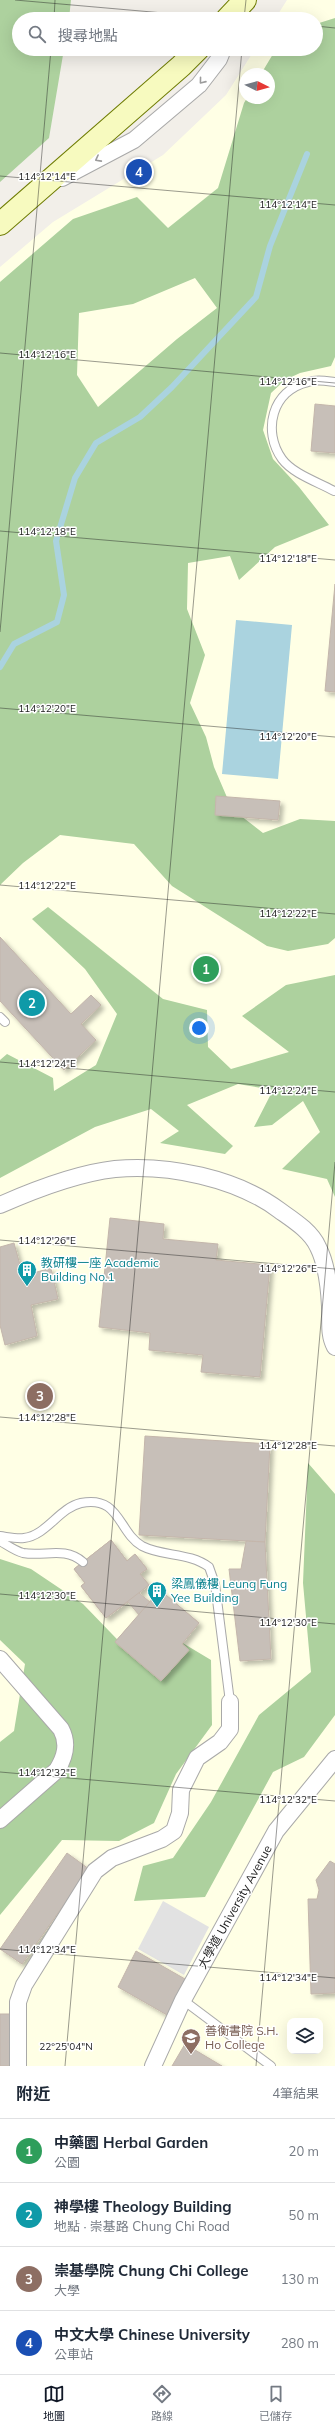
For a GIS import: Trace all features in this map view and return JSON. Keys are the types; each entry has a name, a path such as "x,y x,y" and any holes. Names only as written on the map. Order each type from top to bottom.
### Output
{"main road":[{"path":"0,224 191,56"}],"street":[{"path":"36,191 134,140 199,85 220,56"},
{"path":"0,1205 57,1184 115,1169 147,1169 196,1174 244,1190 270,1204 292,1220 311,1236 318,1246 326,1270 330,1307 330,1338 335,1347"},
{"path":"0,1659 62,1729 65,1743 63,1760 56,1770 0,1820"},
{"path":"18,2066 18,2002 24,1985 95,1872 112,1858 162,1839 174,1831 179,1818 181,1790 197,1758 220,1742 230,1730 230,1702"},
{"name":"大學道 University Avenue","path":"153,2066 183,2000 276,1832 335,1759"}],"lane":[{"path":"334,490 296,471 283,460 274,447 270,430 273,414 280,399 288,391 307,382 335,382"},
{"path":"0,1536 30,1537 70,1508 80,1504 102,1504 118,1516 142,1546 188,1556 209,1567 215,1584 230,1702"},
{"path":"0,1541 22,1553 48,1554 62,1552 74,1555 83,1562"},
{"path":"183,2000 272,2066"}],"shaded area":[{"path":"287,0 335,0 335,2066 0,2066 0,267 53,222 163,155 226,95 239,74 239,104 275,104 275,68 243,68 251,56 323,56 323,12 279,12"},
{"path":"163,1901 209,1927 184,1975 138,1949"}],"green space":[{"path":"0,0 71,0 70,12 12,12 12,56 63,56 49,138 0,182"},
{"path":"335,18 335,357 331,366 300,373 285,380 271,393 263,430 273,459 299,487 329,525 275,547 239,580 230,556 188,563 187,609 205,655 190,703 206,737 214,767 232,809 263,833 300,819 335,821 335,938 328,944 288,951 267,946 172,886 134,844 60,835 23,863 0,885 0,282 73,219 137,197 168,228 218,188 244,104 275,104 275,68 265,68 272,56 323,56 323,22","holes":["195,278 217,308 177,339 98,407 77,375 79,313 133,304"]},
{"path":"48,907 163,999 207,1010 208,1047 231,1069 289,1052 242,1016 286,985 335,975 335,1197 327,1179 282,1169 320,1132 303,1101 272,1125 254,1127 273,1090 238,1084 187,1105 233,1146 225,1154 160,1143 179,1131 151,1109 95,1127 0,1178 0,1060 7,1054 53,1078 54,1091 96,1065 117,1014 85,969 32,919"},
{"path":"308,1463 335,1494 335,1715 304,1757 273,1772 205,1897 134,1901 143,1866 173,1858 211,1802 259,1715 311,1672 303,1583"},
{"path":"0,1559 31,1569 83,1604 140,1663 181,1642 211,1660 212,1725 176,1774 154,1823 119,1841 62,1840 0,1915 0,1742 14,1731 25,1664 0,1640"}],"water":[{"path":"236,620 292,625 278,779 222,774"}],"building":[{"path":"315,404 335,406 335,453 311,451"},
{"path":"335,584 335,692 325,691"},
{"path":"216,796 280,801 278,820 215,815"},
{"path":"0,937 71,1014 91,995 101,1005 81,1024 96,1040 64,1070 0,1001"},
{"path":"110,1218 164,1224 163,1239 218,1244 216,1260 270,1265 260,1377 201,1372 203,1355 149,1350 150,1333 99,1327"},
{"name":"教研樓一座 Academic Building No.1","path":"14,1243 23,1276 51,1268 58,1299 31,1305 37,1336 5,1345 0,1325 0,1247"},
{"path":"145,1436 270,1444 265,1542 139,1535"},
{"name":"梁鳳儀樓 Leung Fung Yee Building","path":"111,1540 127,1561 135,1554 147,1569 140,1574 149,1585 139,1593 150,1602 160,1590 199,1623 182,1644 189,1650 161,1681 115,1642 139,1615 128,1602 106,1618 81,1586 85,1583 74,1569"},
{"path":"111,1540 127,1561 135,1554 147,1569 140,1574 149,1585 106,1618 81,1586 85,1583 74,1569"},
{"path":"246,1541 265,1542 271,1659 240,1661 229,1569 241,1569"},
{"path":"160,1590 199,1623 182,1644 189,1650 161,1681 115,1642"},
{"path":"67,1853 89,1869 22,1964 0,1949"},
{"path":"330,1861 335,1864 335,1993 311,1994 308,1899 317,1899 319,1890 316,1880"},
{"path":"136,1951 185,1979 167,2015 118,1987"},
{"path":"0,2014 10,2014 10,2066 0,2066"},
{"name":"善衡書院 S.H. Ho College","path":"185,2044 222,2066 172,2066"}],"waterway":[{"path":"0,667 14,644 57,622 64,595 56,541 75,478 96,443 140,417 172,387 256,297 270,246 307,154"}],"place":[{"name":"中文大學 Chinese University","path":"139,172"},
{"name":"中藥園 Herbal Garden","path":"206,969"},
{"name":"神學樓 Theology Building","path":"32,1003"},
{"name":"教研樓一座 Academic Building No.1","path":"27,1287"},
{"name":"崇基學院 Chung Chi College","path":"40,1396"},
{"name":"梁鳳儀樓 Leung Fung Yee Building","path":"157,1608"},
{"name":"善衡書院 S.H. Ho College","path":"191,2055"}]}
